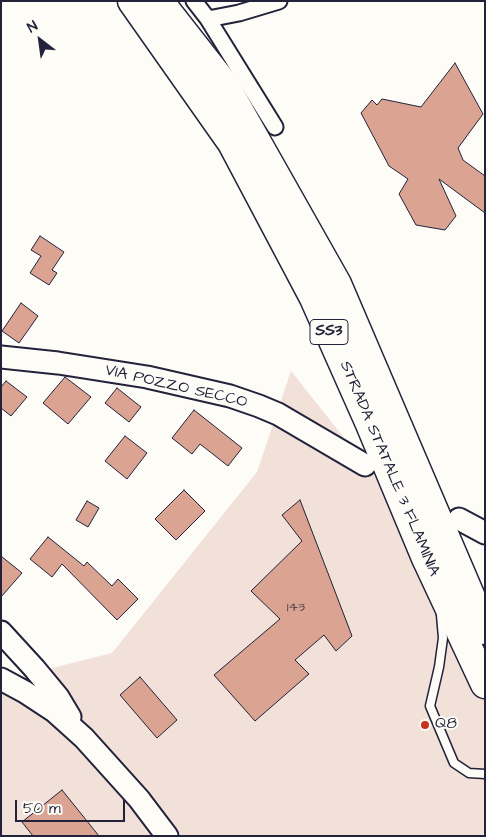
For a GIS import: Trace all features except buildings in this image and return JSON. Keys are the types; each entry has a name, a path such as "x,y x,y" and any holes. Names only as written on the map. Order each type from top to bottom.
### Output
{"highway":[{"name":"STRADA STATALE 3 FLAMINIA","path":"132,1 232,143 309,289 370,424 426,558 485,684"},
{"name":"STRADA STATALE 3 FLAMINIA","path":"159,1 224,84 337,284 485,630"}],"main road":[{"name":"VIA POZZO SECCO","path":"1,357 58,363 147,377 230,396 278,414 365,465"},
{"path":"459,519 485,533"},
{"path":"1,632 58,697 84,738"},
{"path":"1,679 54,711 84,738 139,799 167,836"}],"street":[{"path":"194,1 208,18 275,127"},
{"path":"208,18 238,14 279,1"}],"lane":[{"path":"426,558 439,602 443,638 430,706 454,763 469,773 485,774"}],"shaded area":[{"path":"291,371 485,615 485,836 1,836 1,681 112,653 257,472"}],"place":[{"name":"Q8","path":"425,725"}]}
